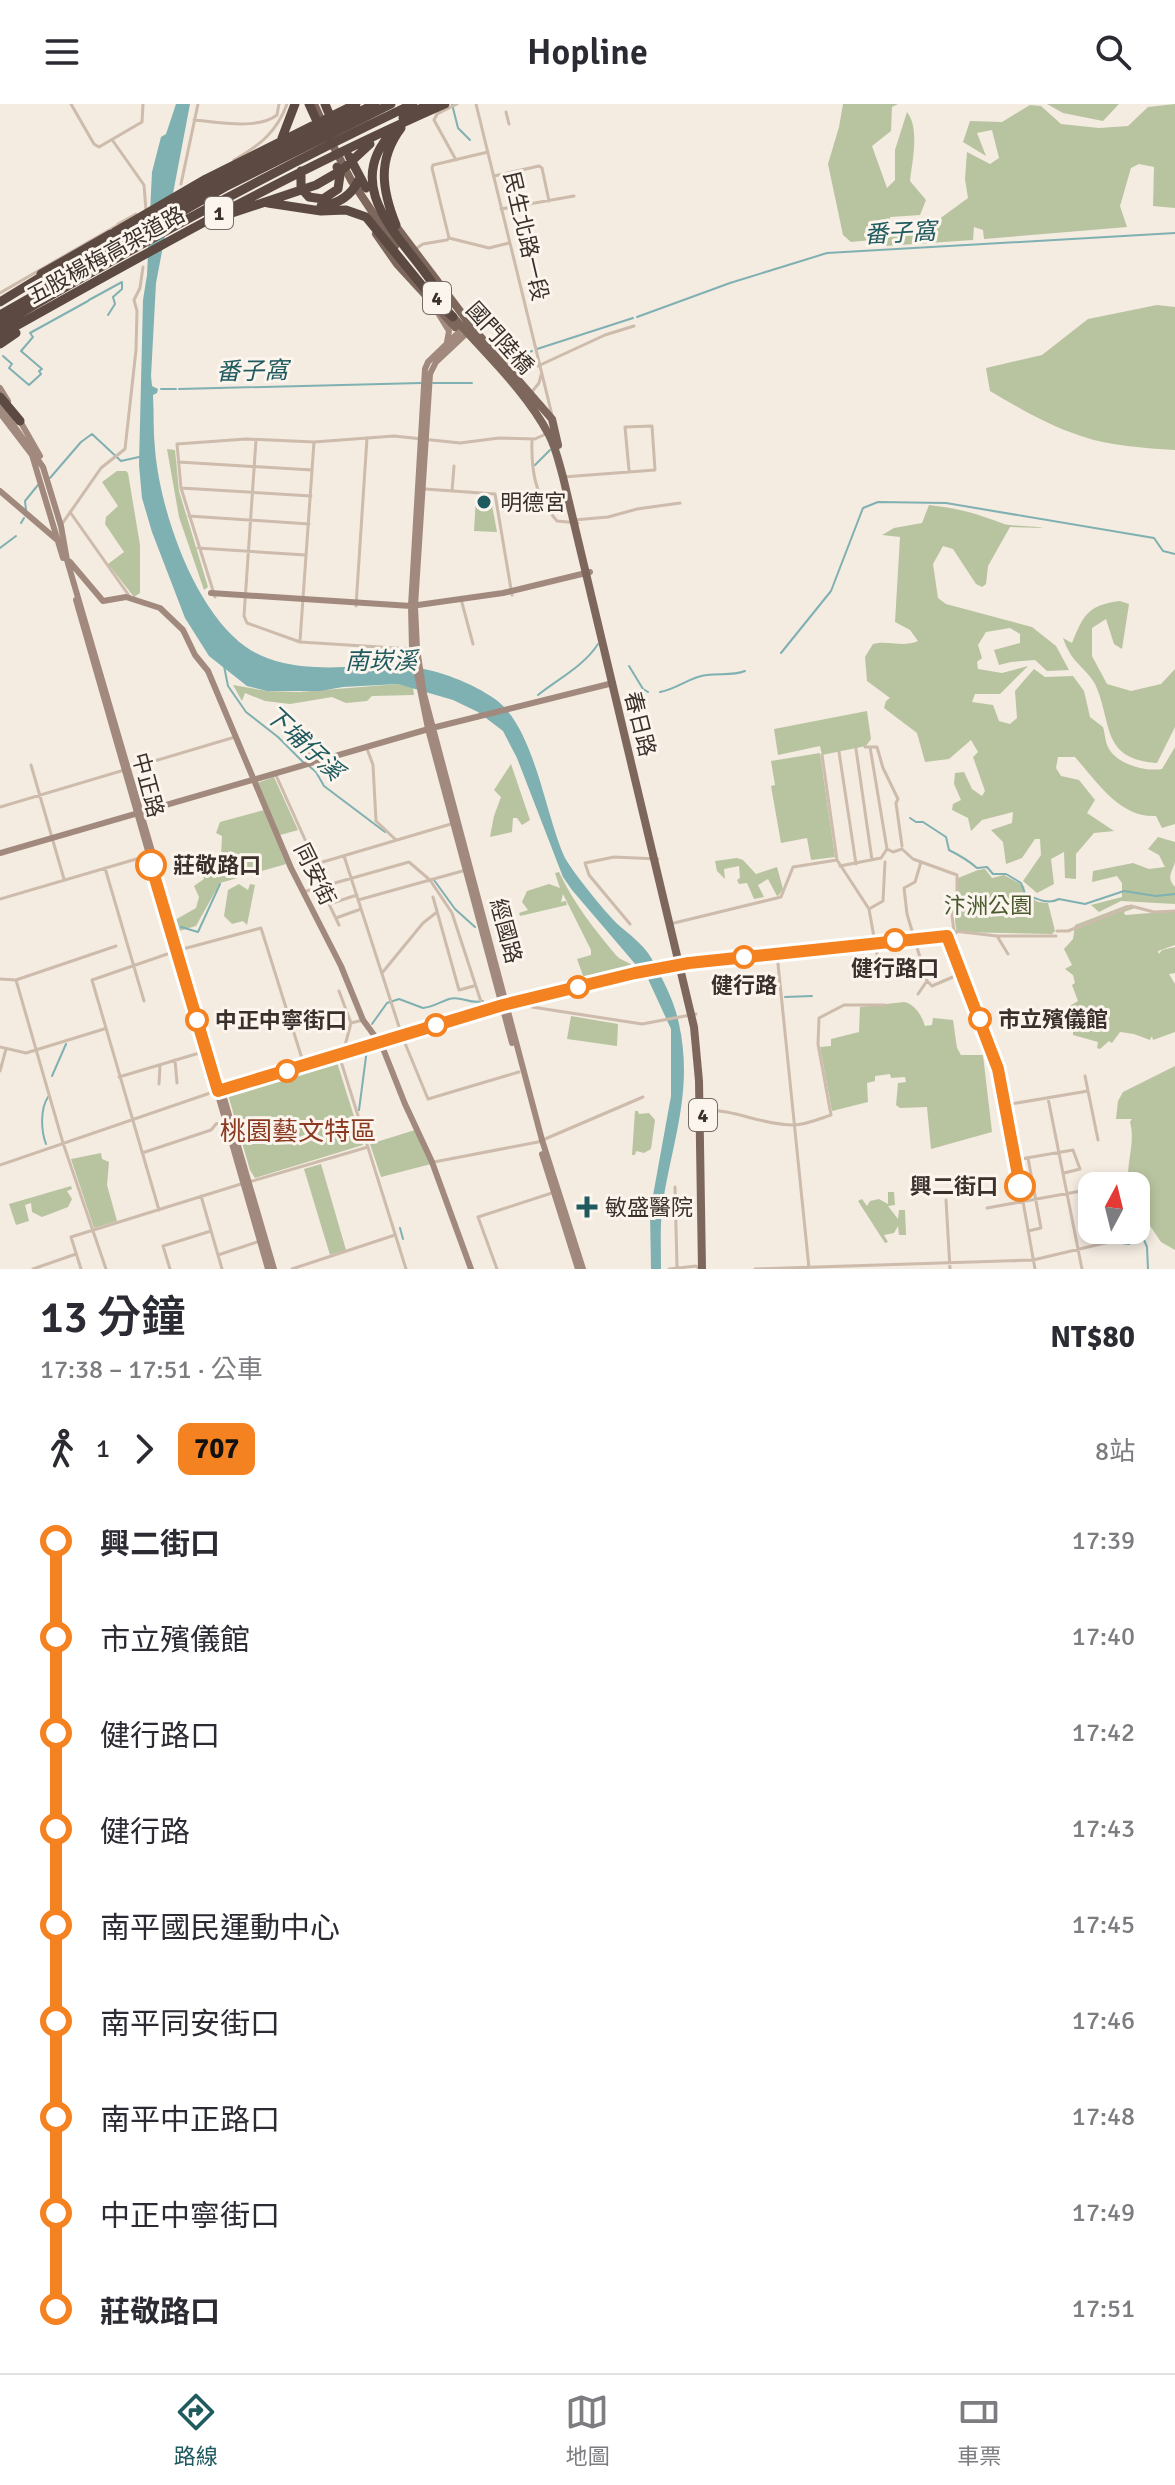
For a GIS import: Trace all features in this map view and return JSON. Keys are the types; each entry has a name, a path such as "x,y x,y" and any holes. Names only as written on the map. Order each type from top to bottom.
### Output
{"highway":[{"path":"0,325 132,249 159,214 174,210 281,141 295,104"},
{"path":"311,104 340,175 334,194 316,199 309,197 301,188 299,176 302,167 330,135 357,104"},
{"path":"323,104 361,186 375,197 382,214 443,300"},
{"name":"五股楊梅高架道路","path":"0,298 163,202 280,140 357,104"},
{"path":"248,165 330,135 375,104"},
{"name":"1","path":"0,312 174,210 391,104"},
{"name":"1","path":"170,230 330,135 413,104"},
{"path":"0,298 87,247 147,226 170,230 271,198 305,205 329,205 341,200 361,186 384,142 397,127 428,104"},
{"path":"3,339 123,270 228,215 328,179 392,126 428,104"},
{"path":"396,225 384,191 385,162 391,144 402,128 428,104"},
{"name":"五股楊梅高架道路","path":"3,339 183,232 273,186 448,105"},
{"path":"235,207 272,203 357,213 371,221 429,294 453,317"},
{"path":"272,203 313,215 356,218 365,223 379,240"},
{"path":"0,397 20,421"}],"main road":[{"name":"4","path":"311,104 330,135"},
{"name":"4","path":"323,104 330,135 348,182 361,186 396,225 527,396"},
{"name":"4","path":"361,186 357,194 379,240 426,297 527,396"},
{"name":"國門陸橋","path":"361,186 401,254 453,317 527,396"},
{"name":"國門陸橋","path":"443,300 527,396"},
{"name":"民生北路一段","path":"527,396 547,421 557,441 576,521"},
{"name":"民生北路一段","path":"552,432 565,477"},
{"name":"春日路","path":"576,521 691,1015 701,1110 703,1269"}],"street":[{"path":"71,104 97,147 113,141 142,122 143,104"},
{"path":"181,184 198,104"},
{"path":"194,120 239,125 274,118 279,104"},
{"path":"0,298 108,230 260,145 281,120 287,104"},
{"path":"456,160 434,120 448,105 457,104"},
{"name":"民生北路一段","path":"476,104 541,375 547,421"},
{"path":"506,112 509,124"},
{"path":"113,141 144,185 147,226"},
{"path":"449,238 432,168 488,152"},
{"path":"494,176 532,166 542,168 549,201"},
{"path":"501,209 574,196"},
{"path":"108,230 147,210 147,226"},
{"path":"414,250 423,244 449,238 489,248 509,243"},
{"path":"61,526 95,476 125,449 136,350 137,311 134,300 140,288 143,267"},
{"path":"426,297 449,331 447,344"},
{"path":"538,366 605,335 634,326"},
{"path":"424,439 425,369 447,344 472,327"},
{"path":"417,666 412,649 413,608 430,374 433,366 462,334"},
{"path":"527,396 539,383 541,375"},
{"path":"0,388 39,450 40,468"},
{"path":"0,406 40,468"},
{"path":"0,413 20,436"},
{"path":"0,420 40,468"},
{"path":"565,477 655,470 652,426 625,427 629,470"},
{"path":"552,432 532,439 499,438 460,443 394,436 314,442 256,440 177,444 181,488 213,595 413,608 511,593 588,574"},
{"path":"356,604 367,438"},
{"path":"532,439 531,467 542,502 557,521 608,517 680,503"},
{"path":"256,440 244,616 247,623 300,642 412,649"},
{"path":"300,642 314,442"},
{"path":"178,462 312,470"},
{"path":"452,491 454,466"},
{"name":"中正路","path":"40,468 61,526 67,560 127,769"},
{"name":"中正路","path":"40,468 271,1269"},
{"path":"181,488 311,496"},
{"path":"421,489 495,494 511,593"},
{"path":"0,491 59,542"},
{"path":"70,512 132,600"},
{"path":"189,516 309,524"},
{"path":"198,548 306,555"},
{"name":"同安街","path":"67,560 103,601 121,597 160,608 183,630 195,655 208,671 303,892 341,966 363,1020 380,1042 432,1162 471,1269"},
{"path":"461,601 473,644"},
{"path":"413,608 417,666"},
{"name":"經國路","path":"417,666 430,728 540,1141"},
{"path":"0,853 430,728 614,683"},
{"path":"293,720 304,735 311,762"},
{"path":"0,807 235,737"},
{"path":"366,746 373,765 376,821 394,835 395,840"},
{"path":"840,866 881,858 887,849 868,747 877,747 898,799 902,846"},
{"path":"856,749 872,860"},
{"path":"839,752 856,864"},
{"path":"822,755 837,860 869,909 880,971"},
{"path":"31,765 64,879"},
{"path":"275,773 316,864 455,823"},
{"name":"經國路","path":"455,823 505,1005 519,1072 580,1269"},
{"path":"887,849 893,852 902,849 910,858 957,875 957,901 952,920 956,933"},
{"path":"0,899 151,855"},
{"path":"344,856 402,1036 428,1099 519,1072"},
{"path":"630,924 589,875 585,863 614,857 656,859"},
{"path":"674,933 781,897 793,867 837,860"},
{"path":"303,892 409,862 432,880 454,917 484,1011"},
{"path":"869,909 883,901 885,862"},
{"path":"921,862 915,882 904,888 907,914 927,981 932,986 962,973"},
{"path":"105,868 144,1001"},
{"path":"339,925 329,904 466,870"},
{"path":"433,897 459,990 474,986"},
{"path":"0,1165 220,1090 505,1005 616,977 679,965 956,933 997,936 1056,934 1131,906 1154,912 1175,911"},
{"path":"336,918 361,909"},
{"path":"382,973 423,923 437,912"},
{"path":"159,1210 92,980 179,950 261,928 304,1065"},
{"path":"947,936 995,1059 1035,1269"},
{"path":"997,936 1008,954"},
{"path":"0,979 16,980 116,946"},
{"path":"777,954 809,1268"},
{"path":"16,980 63,1143 106,1269"},
{"path":"918,994 927,981"},
{"path":"339,991 351,1023 341,1054 406,1269"},
{"path":"528,999 532,1007 642,1024 691,1015"},
{"path":"701,1110 726,1111 743,1117 795,1125 831,1115 818,1044 819,1018 844,1005 885,1005"},
{"path":"351,1023 363,1020"},
{"path":"0,1047 26,1053 106,1029"},
{"path":"0,1071 6,1049"},
{"path":"119,1077 208,1050"},
{"path":"175,1060 177,1083"},
{"path":"159,1084 160,1065"},
{"path":"1085,1076 1098,1140"},
{"name":"中正路","path":"220,1090 260,1241 271,1269"},
{"path":"1005,1105 1088,1091"},
{"path":"432,1162 540,1141 643,1097"},
{"path":"1048,1098 1082,1269"},
{"path":"142,1153 227,1122"},
{"path":"81,1269 71,1237 368,1147"},
{"path":"1015,1160 1073,1150 1080,1169 1062,1174"},
{"path":"1028,1158 1041,1228 1028,1231"},
{"path":"675,1187 677,1267"},
{"path":"497,1269 478,1217 556,1191"},
{"path":"987,1208 1078,1192"},
{"path":"201,1196 222,1269"},
{"path":"946,1200 949,1266"},
{"path":"170,1269 163,1246 211,1231"},
{"path":"292,1269 396,1235"},
{"path":"218,1255 260,1241"},
{"path":"755,1269 949,1266 1033,1260 1100,1244"},
{"path":"33,1269 76,1254"},
{"path":"669,1269 696,1266 703,1269"}],"green space":[{"path":"843,104 898,104 892,107 891,131 872,146 887,188 895,180 895,150 907,112 911,119 914,145 910,181 926,200 920,215 890,217 889,231 923,231 968,198 965,179 967,152 990,164 999,158 992,130 977,133 986,156 963,142 970,121 1002,122 1030,105 1041,106 1061,124 1099,128 1128,126 1148,107 1175,104 1175,208 1153,206 1154,167 1139,164 1131,168 1120,206 1127,227 984,239 983,230 974,227 973,240 885,246 881,239 851,242 843,235 828,164"},
{"path":"1047,104 1119,104 1103,121 1063,113"},
{"path":"1157,305 1175,307 1175,450 1115,444 1081,436 1046,422 990,391 986,368 1042,355 1088,319"},
{"path":"167,449 175,450 179,491 208,587 204,590 179,517"},
{"path":"117,471 128,473 140,545 140,593 134,597 108,564 124,552 105,524 106,517 118,506 102,482"},
{"path":"476,497 491,500 497,532 474,531"},
{"path":"929,505 968,512 1007,525 1043,528 1010,527 988,566 986,584 982,587 976,584 953,549 943,546 933,564 938,598 946,604 1032,627 1056,646 1069,670 1047,671 1035,660 999,665 994,650 1020,643 1020,634 1010,628 986,632 978,645 982,658 977,662 978,669 1002,673 1028,666 1000,694 975,694 972,702 993,705 999,721 1010,724 1017,718 1015,691 1034,669 1045,677 1073,676 1084,691 1090,717 1103,727 1108,747 1117,758 1140,768 1162,769 1175,747 1175,824 1162,828 1156,816 1143,815 1120,805 1075,757 1058,757 1056,768 1061,776 1079,780 1095,800 1087,813 1114,831 1094,833 1076,854 1076,879 1065,878 1064,852 1051,859 1054,884 1037,893 1023,881 1041,855 1040,839 1035,839 1022,858 1006,864 1003,842 991,830 1012,823 1013,812 982,820 971,831 968,818 952,810 953,804 961,800 954,784 955,773 964,772 972,789 982,796 985,791 973,757 978,752 971,740 949,759 925,762 917,733 884,708 890,698 867,681 865,657 873,644 918,641 910,630 895,622 900,537 882,535 894,528 922,523"},
{"path":"1120,601 1129,604 1122,649 1114,644 1106,619 1092,628 1092,656 1107,684 1131,691 1161,684 1175,669 1175,727 1157,763 1139,760 1117,747 1095,684 1071,655 1063,638 1072,643 1088,613 1101,605"},
{"path":"398,684 413,687 414,695 372,696 367,701 346,703 332,697 290,704 265,701 245,693 242,701 233,685 299,692"},
{"path":"867,711 871,739 866,746 822,755 820,746 778,755 774,729"},
{"path":"820,753 835,857 811,860 807,838 781,843 771,786 775,785 771,761"},
{"path":"511,764 530,820 522,825 517,818 513,818 512,832 490,837 501,797 494,790"},
{"path":"274,777 298,830 280,835 257,783"},
{"path":"264,810 286,864 220,883 196,926 179,931 175,920 196,908 199,897 194,886 204,879 203,876 215,875 221,859 222,836 216,833 220,822"},
{"path":"1158,837 1175,842 1175,862 1170,878 1175,887 1175,904 1121,901 1099,912 1091,905 1122,897 1122,883 1117,876 1092,882 1093,871 1133,863 1149,869 1165,867 1159,855 1148,849"},
{"path":"737,858 756,874 777,867 783,889 779,895 768,879 758,885 764,897 754,899 747,883 739,884 737,880 740,878 739,866 724,869 725,879 717,871 715,861"},
{"name":"汴洲公園","path":"985,869 992,878 1004,875 1024,886 1026,895 1038,902 1048,903 1055,931 1052,934 957,932 958,878"},
{"path":"559,872 577,905 599,935 617,956 635,968 585,981 577,959 591,955 591,950 563,894 561,902 566,901 567,905 520,916 519,913 528,910 522,902 527,891 549,884 560,888 555,873"},
{"path":"239,884 248,890 250,884 255,885 247,925 243,921 232,924 224,916 228,890"},
{"path":"1127,905 1135,908 1124,912 1125,915 1175,911 1175,945 1158,951 1159,954 1162,950 1175,947 1175,973 1169,974 1175,984 1175,1032 1153,1040 1152,1036 1150,1040 1120,1032 1112,1043 1109,1041 1100,1049 1097,1048 1098,1042 1073,1035 1073,1029 1052,1025 1046,1020 1069,1015 1068,1007 1078,1001 1072,985 1075,983 1073,975 1065,969 1072,965 1064,949 1073,939 1075,925"},
{"path":"904,1002 918,1011 925,1026 932,1025 933,1018 953,1020 961,1055 983,1055 992,1132 931,1149 927,1107 900,1108 896,1105 898,1083 906,1082 905,1077 891,1078 890,1074 875,1076 875,1081 867,1083 868,1102 832,1111 820,1047 831,1046 831,1039 859,1032 860,1007"},
{"path":"571,1016 618,1024 617,1046 567,1039"},
{"path":"336,1059 363,1145 255,1178 250,1170 229,1092"},
{"path":"1175,1066 1175,1250 1161,1242 1150,1226 1150,1172 1129,1172 1132,1119 1116,1119 1118,1101 1123,1092"},
{"path":"635,1111 639,1114 649,1113 655,1120 651,1149 644,1153 636,1151 632,1155"},
{"path":"415,1130 431,1164 381,1177 370,1144"},
{"path":"101,1153 102,1159 109,1162 107,1185 117,1221 94,1228 71,1159"},
{"path":"321,1164 346,1250 330,1255 304,1169"},
{"path":"71,1186 72,1189 67,1191 72,1199 68,1207 42,1217 32,1212 31,1203 25,1205 29,1221 16,1225 9,1204"},
{"path":"888,1192 894,1192 895,1205 888,1206 898,1219 899,1210 905,1210 906,1235 899,1235 898,1226 894,1233 884,1235 888,1242 885,1243 858,1201 862,1199 867,1206 870,1201 879,1199 888,1204"}],"water":[{"path":"176,104 190,104 156,283 151,376 152,386 158,389 153,395 158,474 172,529 183,557 211,609 227,630 262,656 306,666 399,666 433,671 476,688 509,712 538,773 565,858 609,915 647,952 677,1016 683,1049 683,1095 662,1209 661,1269 651,1269 650,1212 671,1096 671,1029 648,979 563,877 517,758 503,731 478,712 453,700 398,684 320,691 267,691 247,686 209,656 185,618 152,532 142,498 139,465 143,300 152,172 161,137 166,134"}],"waterway":[{"path":"452,104 458,128 470,140"},
{"name":"番子窩","path":"637,317 730,283 827,253 1175,233"},
{"path":"89,300 122,282 122,289 113,297 115,304 108,315"},
{"path":"3,356 12,364 9,368 29,385 42,369 21,351 33,337 30,333 88,301"},
{"name":"番子窩","path":"537,349 633,318"},
{"name":"番子窩","path":"508,362 532,351"},
{"name":"番子窩","path":"179,389 421,383"},
{"name":"番子窩","path":"433,383 472,383"},
{"name":"番子窩","path":"161,389 176,389"},
{"path":"50,478 81,442 92,434 121,461 139,457"},
{"path":"535,465 550,450"},
{"path":"26,510 25,501 38,485"},
{"path":"781,653 831,591 863,508 878,502 946,503 1154,538 1163,551 1175,554"},
{"path":"21,523 24,518"},
{"path":"0,548 16,536"},
{"path":"538,695 578,666 598,644"},
{"name":"下埔仔溪","path":"224,666 228,686 246,712 304,763"},
{"path":"629,666 648,692"},
{"path":"660,692 701,676 745,671"},
{"name":"下埔仔溪","path":"309,766 324,786 385,832"},
{"path":"910,818 923,822 946,837 949,850 977,868 987,867 993,874 1006,874 1021,883 1025,894 1042,901 1059,899 1085,904 1124,891 1156,896 1175,894"},
{"name":"下埔仔溪","path":"434,880 455,909 475,927"},
{"path":"181,927 198,932 220,884"},
{"path":"785,997 812,996"},
{"name":"下埔仔溪","path":"372,1024 387,1003 399,999 423,1008 453,998 483,1001"},
{"path":"52,1076 66,1044"},
{"name":"下埔仔溪","path":"359,1110 367,1049"},
{"path":"46,1144 42,1120 48,1097"},
{"name":"下埔仔溪","path":"400,1228 403,1239"},
{"path":"1146,1244 1148,1269"}],"bus line":[{"name":"707","path":"151,865 218,1091 503,1005 635,973 806,949 947,936 1001,1078 1020,1186"}],"place":[{"name":"明德宮","path":"484,502"},
{"name":"莊敬路口","path":"151,865"},
{"name":"健行路口","path":"895,940"},
{"name":"健行路","path":"744,957"},
{"name":"市立殯儀館","path":"980,1019"},
{"name":"中正中寧街口","path":"197,1020"},
{"name":"興二街口","path":"1020,1186"},
{"name":"敏盛醫院","path":"587,1207"}],"district":[{"name":"桃園藝文特區","path":"298,1132"}],"water label":[{"name":"南崁溪","path":"381,661"}]}
